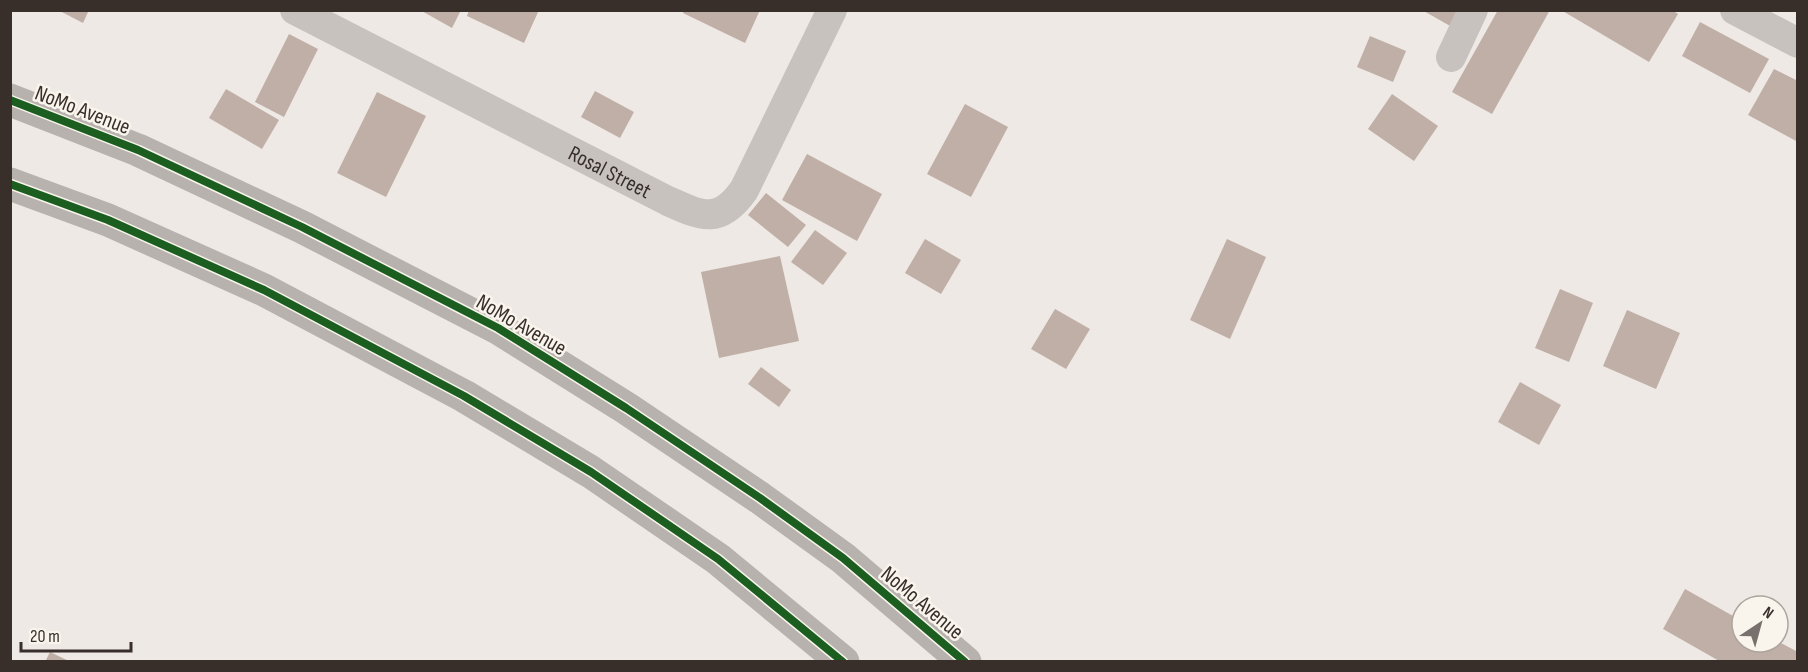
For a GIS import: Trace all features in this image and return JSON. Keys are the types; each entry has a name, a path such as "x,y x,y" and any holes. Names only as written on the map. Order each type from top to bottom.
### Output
{"main road":[{"name":"NoMo Avenue","path":"10,100 158,159 302,227 498,328 626,408 760,498 843,558 965,662"},
{"path":"10,184 108,220 264,290 464,396 591,471 718,559 843,662"}],"street":[{"name":"Rosal Street","path":"295,10 668,201 694,213 717,215 732,206 744,190 832,10"},
{"path":"1451,57 1473,10"},
{"path":"1735,10 1797,43"}],"building":[{"path":"58,10 89,10 83,23"},
{"path":"420,10 461,10 452,28"},
{"path":"469,10 539,10 524,43 467,16"},
{"path":"684,10 760,10 745,43 683,13"},
{"path":"1422,10 1461,10 1452,27"},
{"path":"1498,10 1550,10 1492,114 1452,92"},
{"path":"1561,10 1672,10 1678,14 1649,62"},
{"path":"1700,22 1769,59 1750,93 1682,56"},
{"path":"289,34 318,49 284,117 255,102"},
{"path":"1370,36 1406,51 1393,82 1357,67"},
{"path":"1774,69 1798,81 1798,142 1748,115"},
{"path":"226,89 279,120 262,149 209,118"},
{"path":"595,91 634,112 620,138 581,117"},
{"path":"377,92 426,116 386,197 337,173"},
{"path":"1392,94 1438,126 1414,161 1368,129"},
{"path":"965,104 1008,127 971,197 927,174"},
{"path":"807,154 882,194 857,241 782,200"},
{"path":"766,193 806,225 788,247 748,215"},
{"path":"815,230 847,253 823,285 791,262"},
{"path":"925,239 961,260 941,294 905,273"},
{"path":"1227,239 1266,257 1230,339 1190,320"},
{"path":"780,256 799,341 719,358 701,272"},
{"path":"1560,289 1593,303 1569,362 1535,348"},
{"path":"1055,309 1090,329 1066,369 1031,349"},
{"path":"1627,310 1680,333 1656,389 1603,366"},
{"path":"761,367 791,390 779,407 748,384"},
{"path":"1520,382 1561,405 1539,445 1498,422"},
{"path":"1685,589 1730,614 1730,654 1790,654 1790,648 1798,652 1798,662 1721,662 1663,629"},
{"path":"50,652 71,662 45,662"}],"cycle path":[{"path":"10,100 138,150 302,227 498,328 626,408 760,498 843,558 965,662"},
{"path":"10,184 108,220 264,290 464,396 591,472 718,559 843,662"}]}
